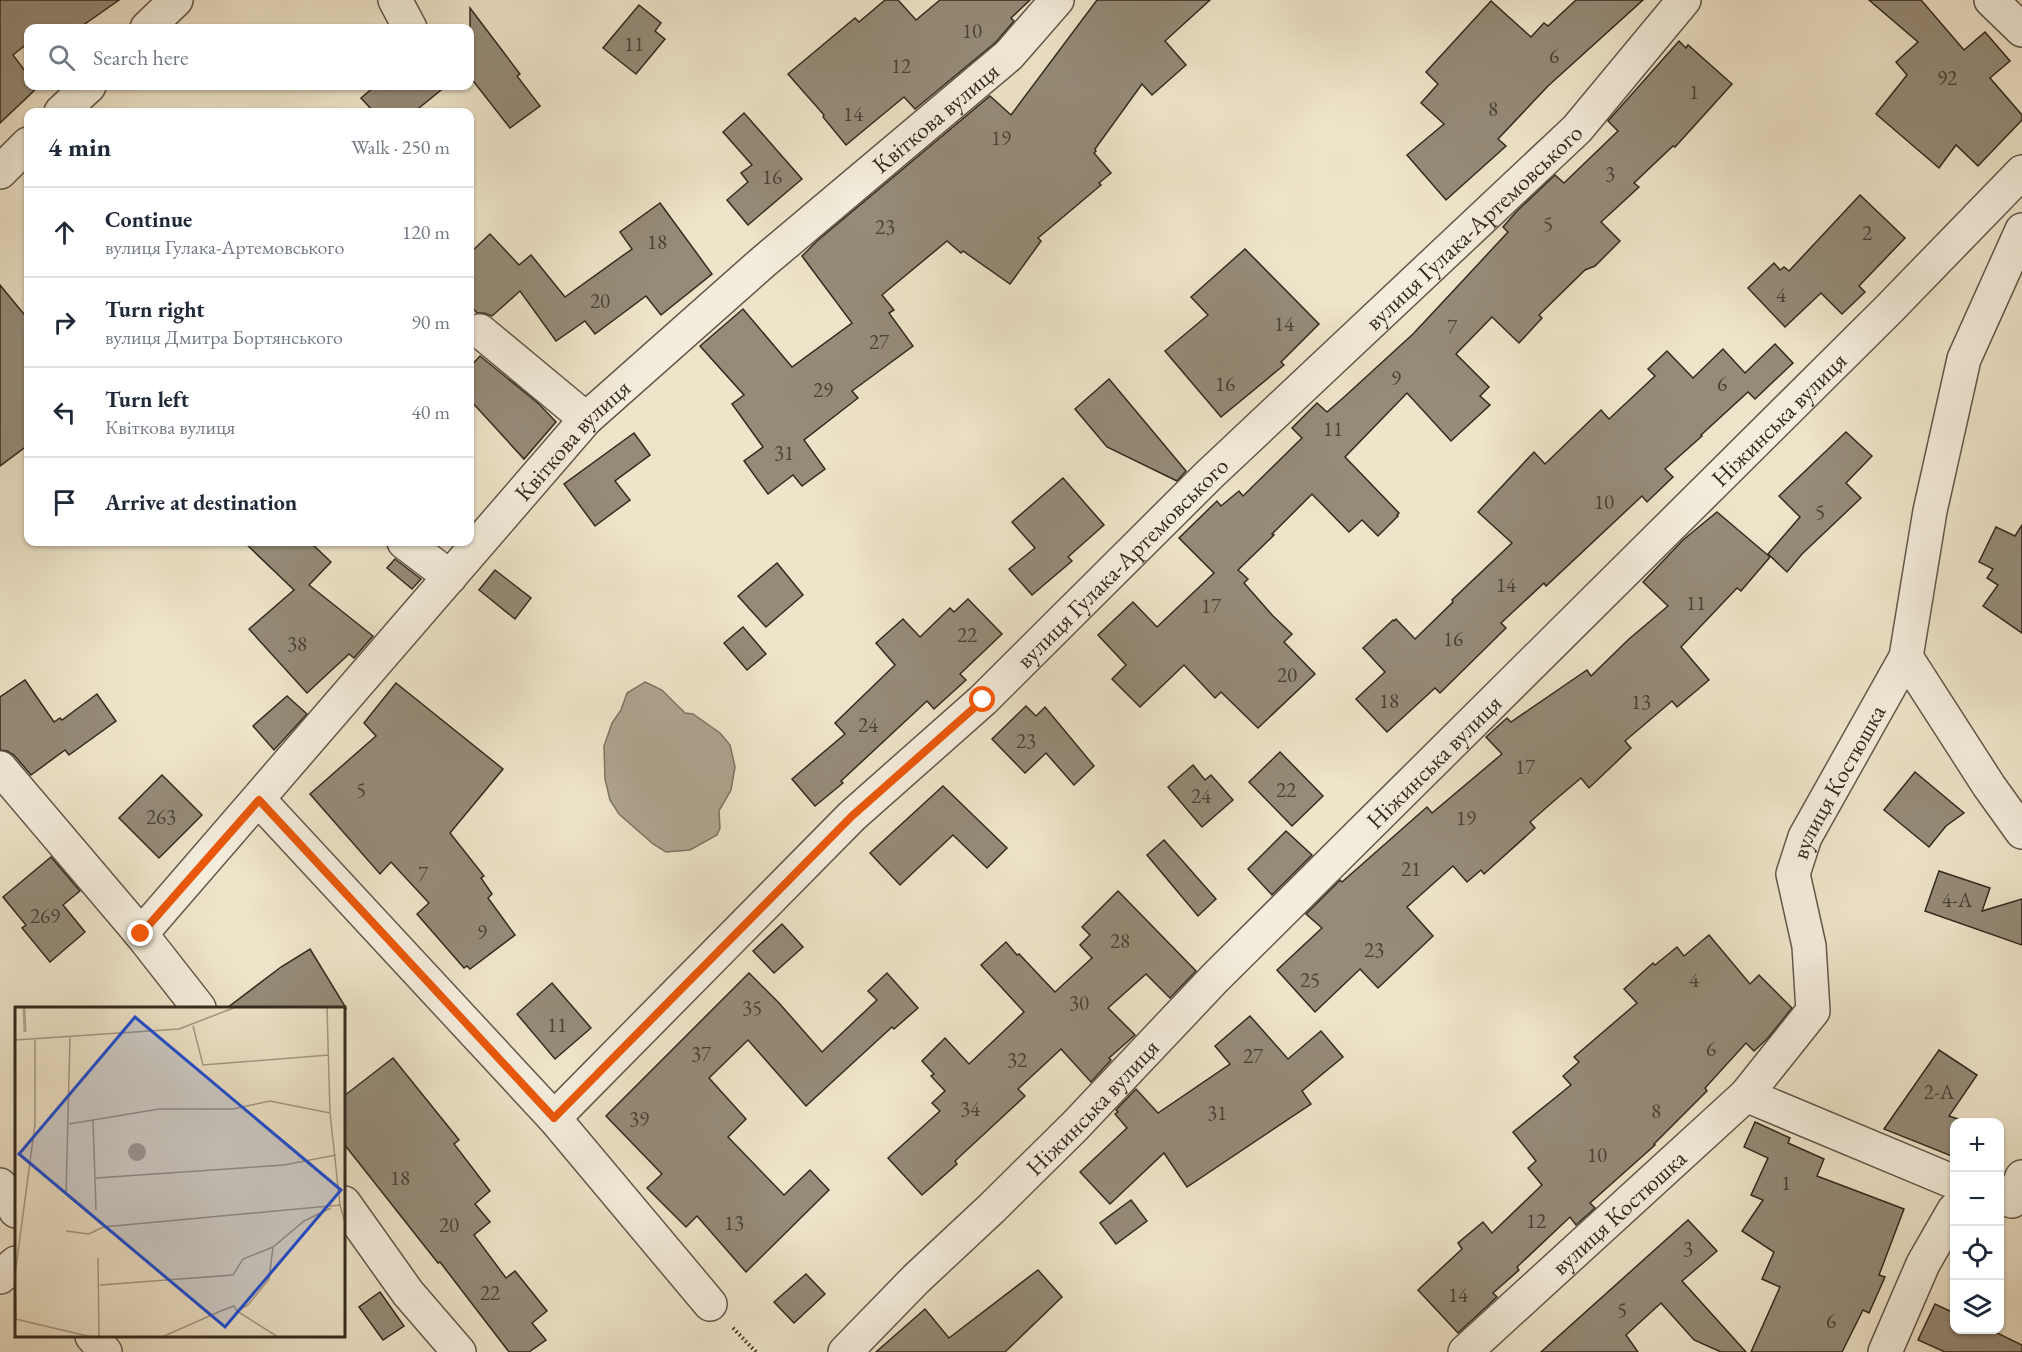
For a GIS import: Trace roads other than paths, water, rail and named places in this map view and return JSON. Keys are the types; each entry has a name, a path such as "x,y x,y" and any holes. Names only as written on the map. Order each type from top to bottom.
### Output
{"street":[{"path":"151,24 176,0"},
{"path":"395,0 408,24"},
{"name":"Квіткова вулиця","path":"141,934 586,419 762,263 1009,55 1057,0"},
{"name":"вулиця Гулака-Артемовського","path":"554,1118 852,816 983,700 1209,475 1577,129 1684,0"},
{"path":"1990,0 2022,30"},
{"path":"65,108 84,90"},
{"path":"0,172 24,148"},
{"name":"Ніжинська вулиця","path":"846,1352 916,1279 1075,1126 1215,978 1872,326 2022,172"},
{"name":"вулиця Костюшка","path":"1465,1352 1746,1095 1813,1011 1809,946 1793,874 1805,837 1906,657 1929,511 1964,359 2022,230"},
{"path":"480,331 586,419"},
{"path":"409,546 450,577"},
{"path":"1906,657 1989,786 2022,831"},
{"path":"0,768 141,934 198,1007"},
{"path":"259,800 554,1118 710,1304"},
{"path":"1746,1095 1950,1180"},
{"path":"0,1185 15,1209"},
{"path":"345,1204 408,1293 459,1352"},
{"path":"1885,1352 1923,1264 1950,1217"},
{"path":"0,1277 15,1264"},
{"path":"94,1337 105,1352"}]}
